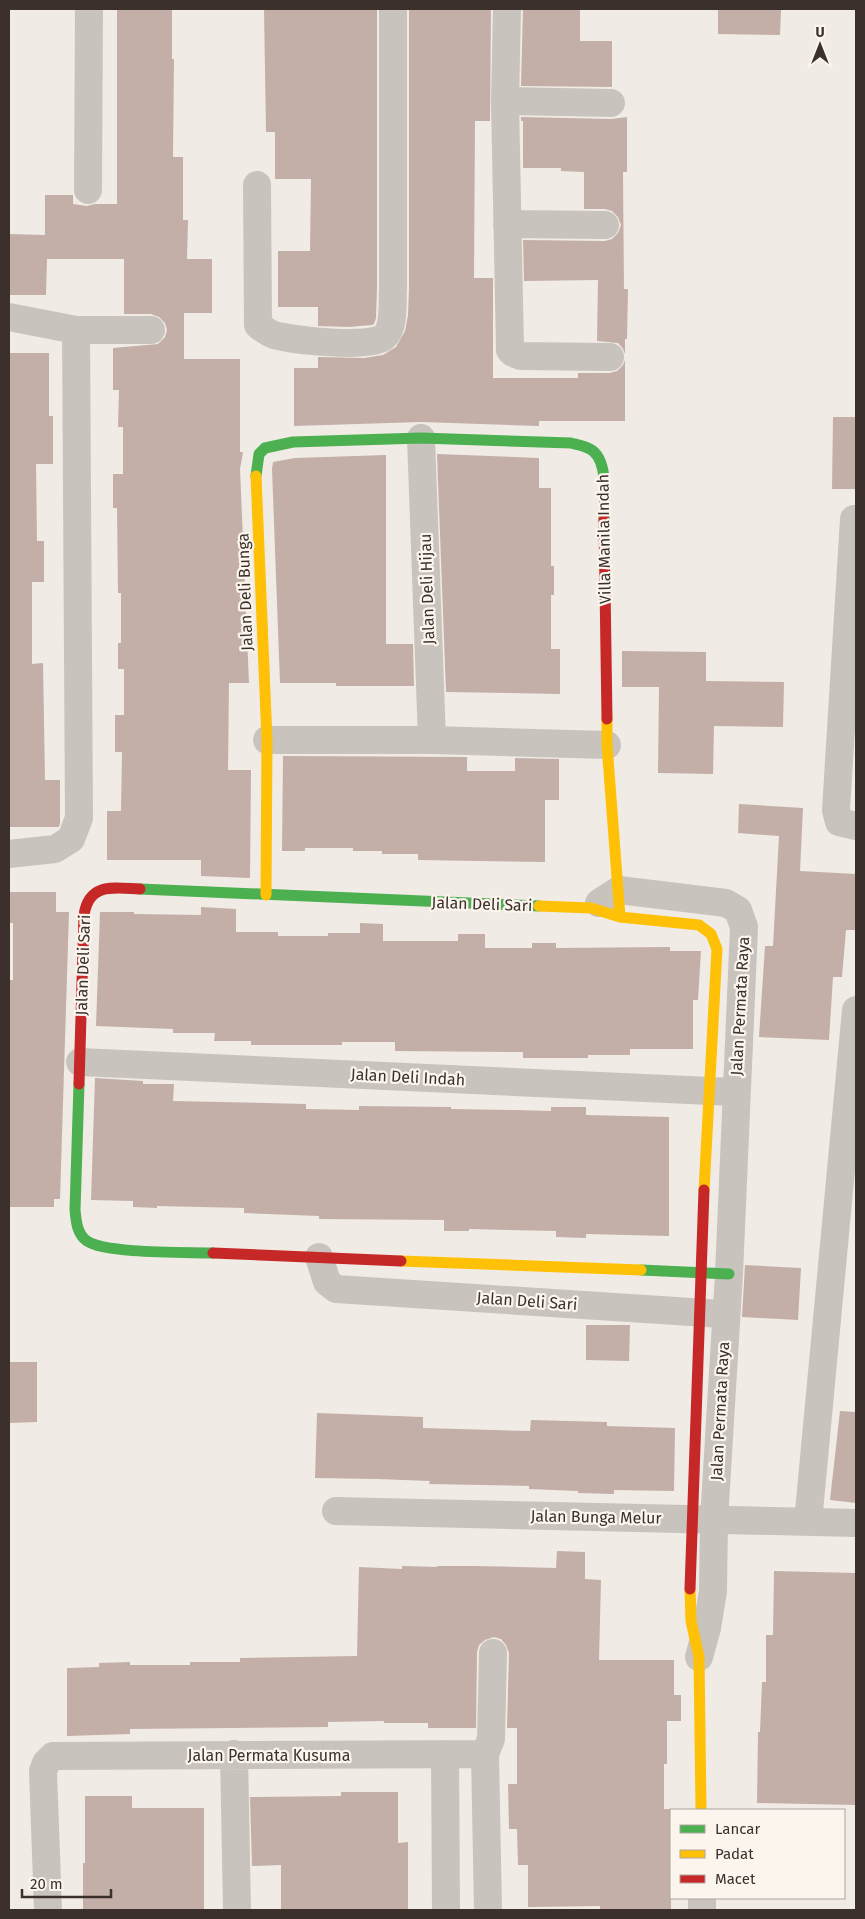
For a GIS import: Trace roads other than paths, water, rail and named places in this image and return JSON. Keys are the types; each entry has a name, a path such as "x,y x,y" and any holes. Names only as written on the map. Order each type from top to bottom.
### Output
{"street":[{"path":"88,190 89,9"},
{"path":"257,185 258,325 273,334 304,341 362,343 378,341 385,337 390,328 393,289 393,9"},
{"path":"507,9 505,101 509,346 513,354 520,356 610,357"},
{"path":"505,101 610,103"},
{"path":"507,224 605,225"},
{"path":"9,317 76,330 151,330"},
{"path":"9,854 55,849 71,839 79,818 76,330"},
{"name":"Jalan Deli Bunga","path":"266,894 267,740 256,468 259,454 265,448 293,442 421,438"},
{"name":"Jalan Deli Hijau","path":"421,438 432,740"},
{"name":"Villa Manila Indah","path":"421,438 571,443 587,446 598,454 603,465 607,745 619,903"},
{"path":"854,519 836,810 839,822 856,826"},
{"path":"267,740 432,740 607,745"},
{"name":"Jalan Deli Sari","path":"591,908 110,888 91,894 86,900 84,915 75,1210 76,1224 80,1235 89,1243 122,1250 729,1274"},
{"path":"591,908 619,903"},
{"name":"Jalan Permata Raya","path":"619,903 707,928 714,937 717,949 708,1090 699,1313 703,1520 713,1591 707,1628 699,1657 701,1809"},
{"name":"Jalan Permata Raya","path":"619,903 726,903 738,910 744,927 729,1274 703,1520"},
{"path":"808,1522 856,1010"},
{"name":"Jalan Deli Indah","path":"80,1062 736,1092"},
{"name":"Jalan Deli Sari","path":"319,1257 327,1282 336,1289 726,1314"},
{"name":"Jalan Bunga Melur","path":"336,1511 856,1523"},
{"path":"488,1910 485,1754 492,1739 493,1653"},
{"path":"234,1754 237,1910"},
{"path":"445,1754 446,1910"},
{"name":"Jalan Permata Kusuma","path":"48,1910 43,1771 46,1763 53,1756 485,1754"}]}
